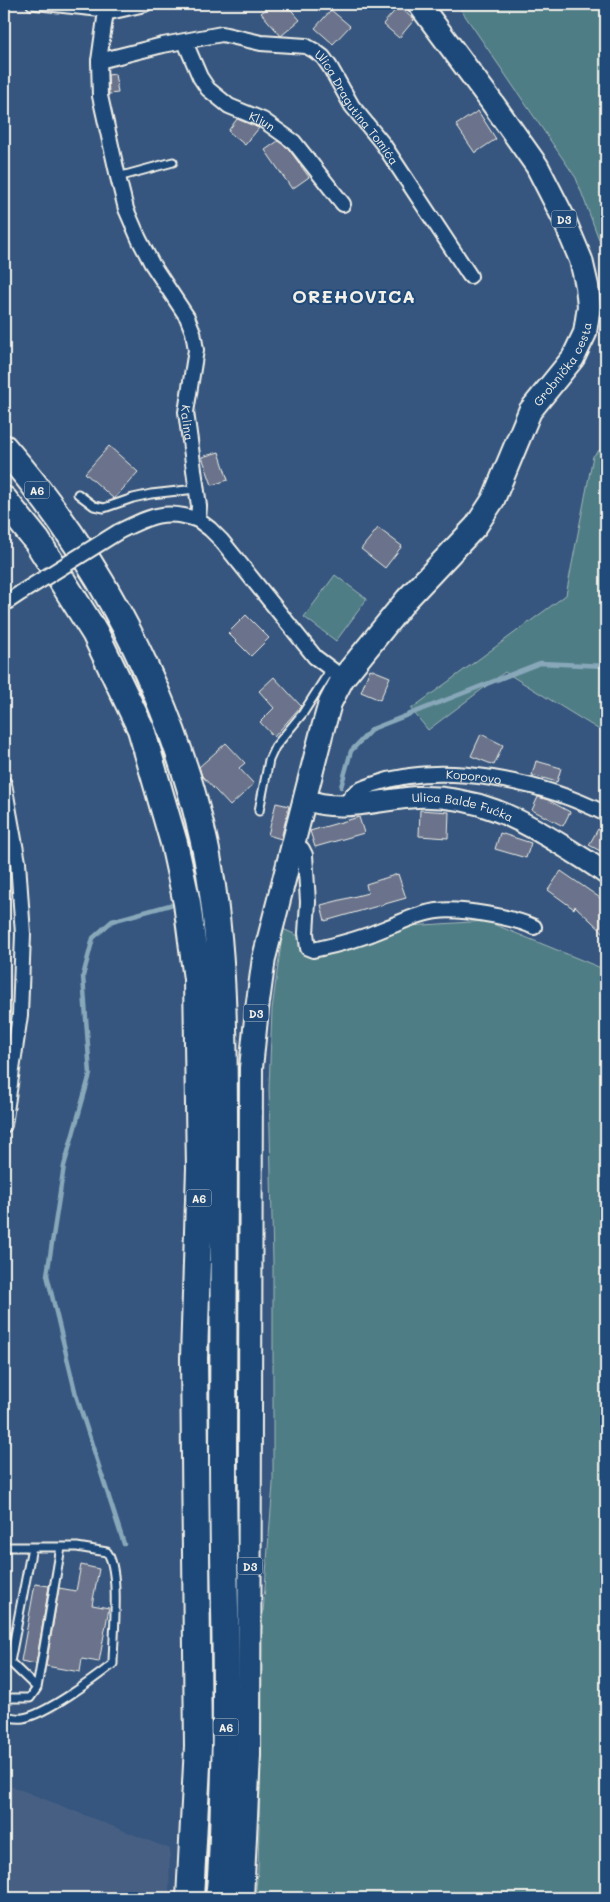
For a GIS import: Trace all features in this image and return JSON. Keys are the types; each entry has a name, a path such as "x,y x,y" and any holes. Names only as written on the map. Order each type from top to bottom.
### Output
{"highway":[{"name":"A6","path":"4,448 70,532 111,600 145,666 174,736 198,815 207,854 217,917 222,983 224,1108 223,1556 226,1752 219,1898"},
{"name":"A6","path":"4,500 37,541 95,634 141,728 174,843 187,903 197,979 200,1168 194,1358 198,1746 190,1898"}],"main road":[{"name":"Grobnička cesta","path":"337,673 481,519 493,500 530,411 573,358 585,334 589,306 581,260 563,217 536,166 491,100 419,4"},
{"name":"D3","path":"242,1898 249,1735 251,1068 264,958 337,673"},
{"name":"Ulica Balde Fućka","path":"304,799 325,806 346,806 415,797 436,797 474,803 506,813 550,837 606,874"}],"street":[{"path":"106,8 144,4"},
{"name":"Kalina","path":"106,8 99,62 100,96 126,209 152,264 187,317 193,332 196,350 186,412 199,506 198,520"},
{"name":"Ulica Dragutina Tomića","path":"99,62 162,45 222,34 260,43 306,46 323,57 352,106 383,144 470,276"},
{"name":"Kljun","path":"184,42 200,77 208,89 229,106 263,120 294,142 343,204"},
{"path":"4,602 118,532 148,517 184,515 198,520 210,528 315,657 337,673"},
{"name":"Koporovo","path":"346,806 349,798 358,790 384,781 432,773 486,778 525,786 563,797 606,814"},
{"path":"4,784 18,862 23,934 20,1015 4,1125"},
{"path":"294,843 302,849 305,855 308,902 306,933 308,948 313,950 437,911 458,911 491,915 526,923 534,927"}],"lane":[{"path":"31,5 106,8"},
{"path":"118,177 173,162"},
{"path":"78,494 94,506 104,508 151,494 196,489"},
{"path":"259,811 269,760 275,746 337,673"},
{"path":"4,1546 77,1547 107,1552 112,1559 114,1580 113,1664 88,1683 40,1711 24,1718 4,1716"},
{"path":"32,1547 10,1662 37,1688"},
{"path":"4,1698 30,1698 37,1688 61,1547"}],"shaded area":[{"path":"4,1783 170,1849 169,1898 4,1898"}],"green space":[{"path":"457,4 606,4 606,258 576,178"},
{"path":"606,444 606,734 505,672 428,730 411,709 566,595 593,456"},
{"path":"335,575 367,599 336,641 304,617"},
{"path":"486,921 606,970 606,1898 255,1898 258,1870 261,1744 261,1638 273,1484 273,1262 269,1088 272,1009 283,929 312,942 378,928"}],"building":[{"path":"273,4 286,4 300,20 281,36 261,13"},
{"path":"399,6 414,20 399,38 383,24"},
{"path":"331,10 350,26 333,44 315,28"},
{"path":"115,74 118,93 109,94 108,75"},
{"path":"478,111 496,139 475,153 456,125"},
{"path":"237,119 259,128 245,145 228,131"},
{"path":"278,141 288,148 309,177 292,189 265,150"},
{"path":"109,446 138,472 114,499 85,473"},
{"path":"219,452 228,480 212,485 202,457"},
{"path":"378,528 402,546 385,568 361,549"},
{"path":"246,615 269,638 251,656 228,633"},
{"path":"370,669 390,677 380,700 361,692"},
{"path":"274,677 301,706 274,737 260,722 274,708 259,691"},
{"path":"481,734 503,745 494,765 471,756"},
{"path":"226,743 245,763 239,768 254,784 230,806 202,776 199,767"},
{"path":"536,761 561,768 557,782 532,775"},
{"path":"538,797 548,800 570,812 563,826 532,810"},
{"path":"276,803 289,806 281,839 268,835"},
{"path":"420,810 449,812 448,838 419,836"},
{"path":"359,817 364,833 315,847 310,831"},
{"path":"598,829 606,834 606,854 589,845"},
{"path":"500,833 531,843 526,858 495,849"},
{"path":"561,871 606,902 606,935 575,906 574,909 548,890"},
{"path":"398,874 406,898 325,921 321,905 368,893 366,884"},
{"path":"81,1565 99,1569 92,1605 109,1608 99,1662 82,1659 80,1672 46,1666 59,1588 76,1591"},
{"path":"35,1584 49,1586 36,1664 21,1661"}],"waterway":[{"path":"341,787 351,751 372,729 540,663 606,666"},
{"path":"124,1544 76,1395 47,1275 64,1166 90,1074 83,976 93,938 112,921 170,905"}],"district":[{"name":"OREHOVICA","path":"354,296"}]}
